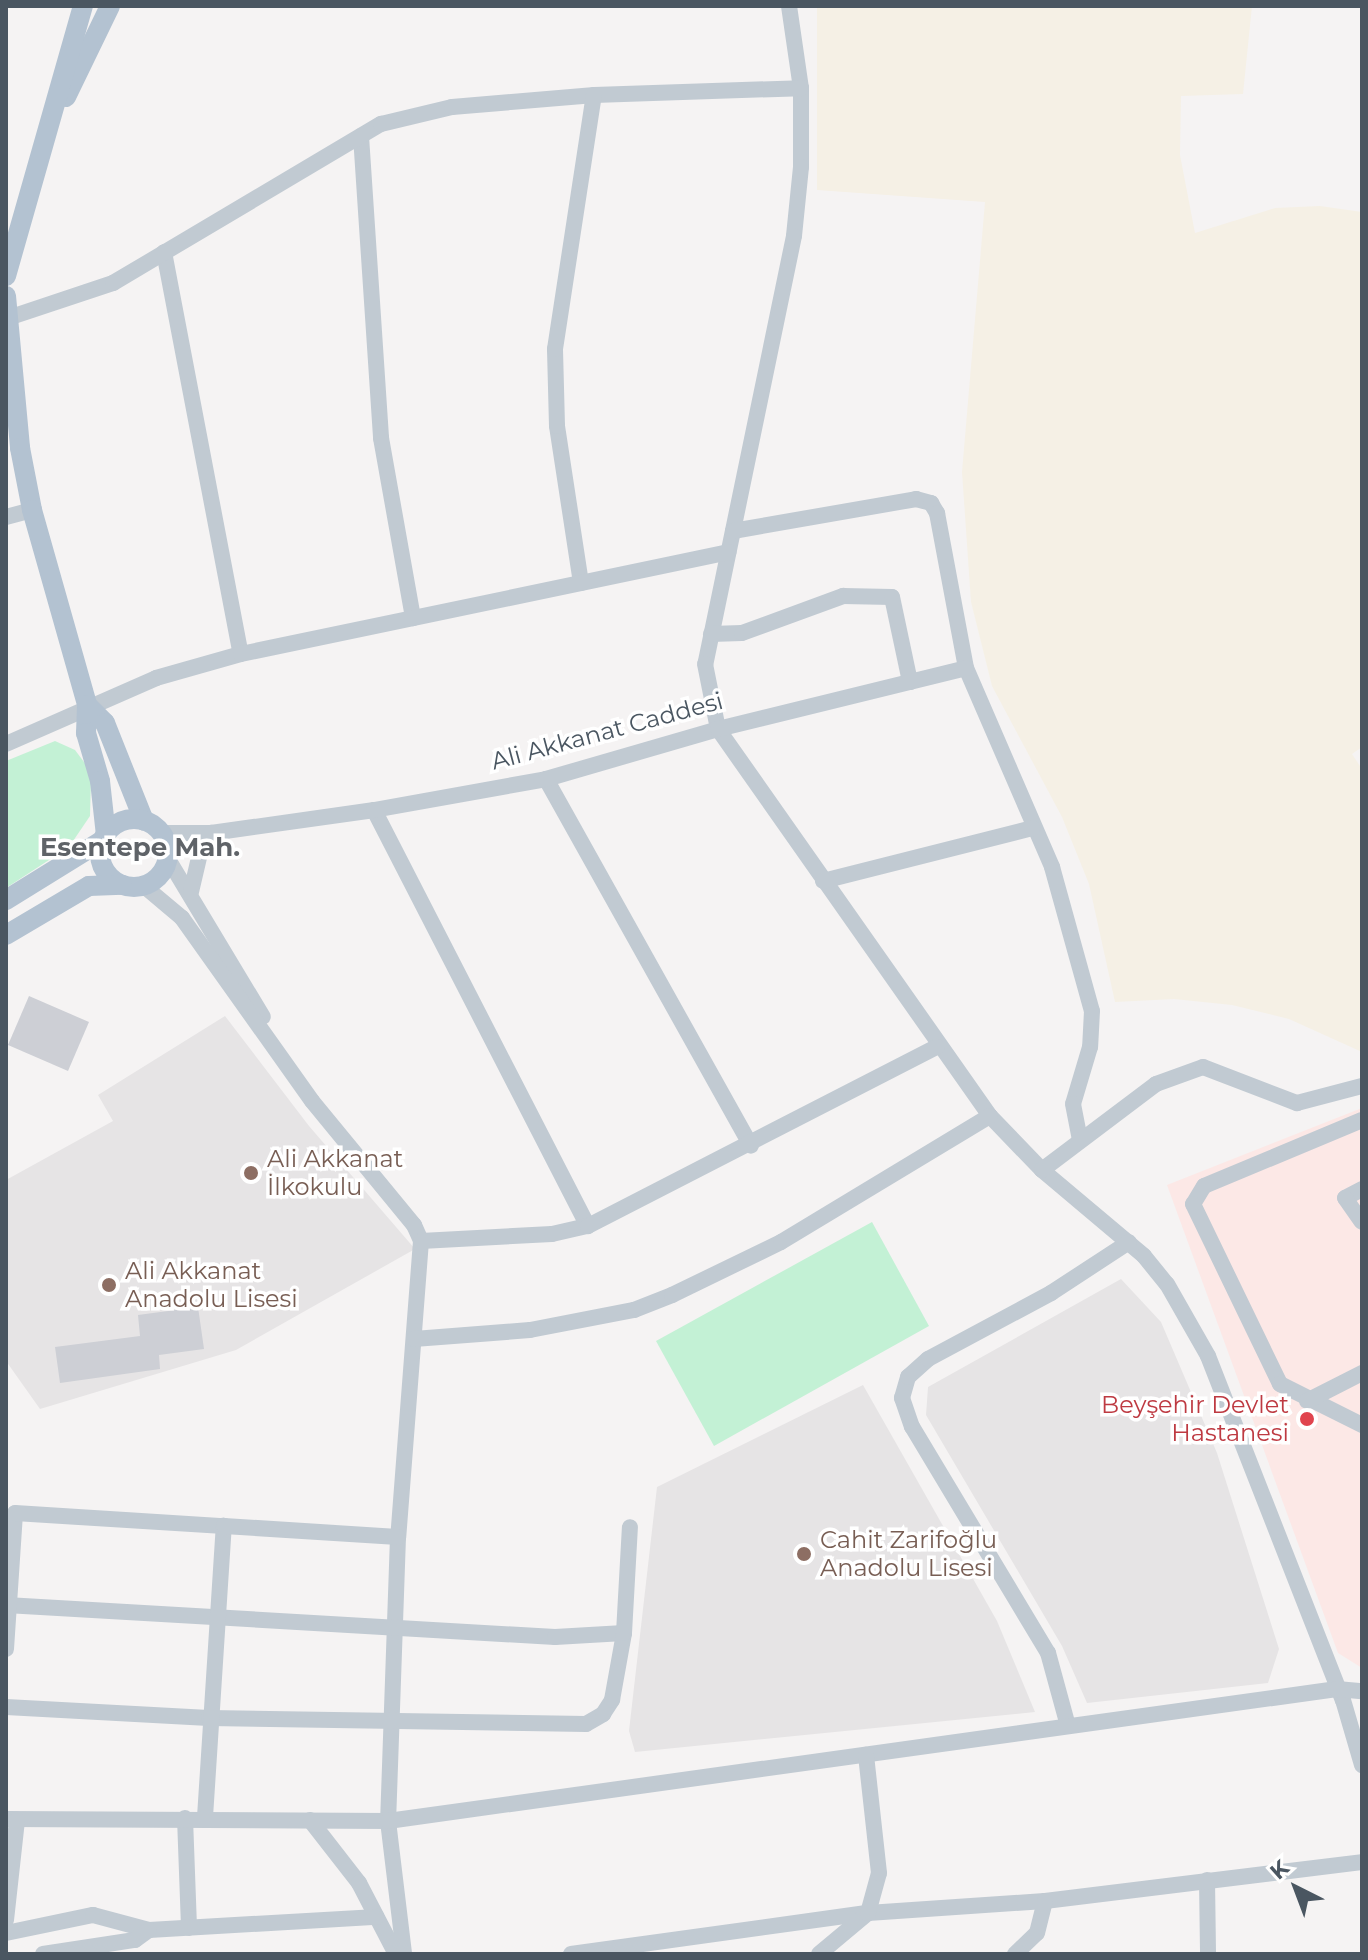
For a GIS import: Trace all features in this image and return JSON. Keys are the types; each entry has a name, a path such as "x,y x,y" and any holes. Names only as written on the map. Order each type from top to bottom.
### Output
{"main road":[{"path":"6,276 8,254 83,6"},
{"path":"37,159 110,6"},
{"path":"6,296 20,448 32,510 87,705 86,733 100,781 103,867 122,885"},
{"path":"6,935 89,886 144,886 161,873 168,859 161,833 144,821 105,723 87,705"},
{"path":"6,900 104,838 122,822 144,821"}],"street":[{"path":"789,6 801,88 794,236 705,664 718,729 937,1047 990,1116 1042,1170 1129,1242 1167,1284 1208,1356 1337,1689 1362,1765"},
{"path":"8,318 113,283 381,124 452,107 594,95 801,88"},
{"path":"581,583 557,426 555,349 594,95"},
{"path":"361,136 381,438 413,618"},
{"path":"164,252 241,654"},
{"path":"733,531 916,499 931,503 937,513 966,668 1032,828 1052,867 1092,1011 1090,1047 1073,1104 1080,1140"},
{"path":"6,517 32,510"},
{"path":"7,738 156,678 241,654 728,552"},
{"path":"711,634 742,633 843,596 892,597 910,682"},
{"name":"Ali Akkanat Caddesi","path":"161,833 211,833 374,810 546,779 718,729 966,668"},
{"path":"546,779 751,1146"},
{"path":"374,810 588,1226"},
{"path":"823,881 1032,828"},
{"path":"191,892 201,849 211,833"},
{"path":"168,859 191,892 312,1101"},
{"path":"144,886 182,918 312,1101 414,1225 421,1241 398,1537 388,1821 404,1954"},
{"path":"421,1241 552,1234 588,1226 751,1146 937,1047"},
{"path":"1042,1170 1156,1084 1203,1067 1297,1103 1362,1086"},
{"path":"414,1339 530,1330 660,1300 781,1242 990,1116"},
{"path":"1362,1120 1204,1186 1194,1196 1268,1369 1280,1384 1307,1401 1362,1425"},
{"path":"1362,1189 1345,1198 1362,1222"},
{"path":"1068,1726 1048,1653 912,1427 902,1398 908,1377 928,1359 1051,1293 1129,1242"},
{"path":"1307,1401 1362,1373"},
{"path":"6,1649 15,1513 398,1537"},
{"path":"205,1817 214,1620 224,1526"},
{"path":"6,1707 209,1718 586,1724 603,1714 612,1700 624,1633 630,1527"},
{"path":"7,1605 214,1620 555,1637 624,1633"},
{"path":"11,1819 205,1817 388,1821 1337,1689 1362,1691"},
{"path":"819,1954 868,1913 879,1873 866,1755"},
{"path":"185,1818 189,1928"},
{"path":"6,1839 11,1819"},
{"path":"6,1920 11,1819"},
{"path":"310,1820 359,1883 396,1954"},
{"path":"571,1954 868,1913 1045,1901 1362,1862"},
{"path":"1207,1880 1208,1954"},
{"path":"1015,1954 1037,1933 1045,1901"},
{"path":"6,1933 93,1915 149,1930 377,1917"},
{"path":"43,1954 135,1940 149,1930"}],"shaded area":[{"path":"225,1016 309,1126 415,1249 236,1350 40,1409 6,1361 6,1180 113,1121 98,1095"},
{"name":"Beyşehir Devlet Hastanesi","path":"1362,1108 1362,1668 1338,1653 1167,1185"},
{"path":"1121,1279 1161,1322 1217,1453 1279,1649 1268,1683 1087,1703 1062,1646 926,1415 928,1387"},
{"name":"Cahit Zarifoğlu Anadolu Lisesi","path":"863,1385 997,1621 1035,1712 635,1752 629,1731 657,1487"}],"green space":[{"path":"55,741 75,750 87,766 91,778 90,816 69,847 6,888 6,761"},
{"path":"872,1222 929,1326 714,1446 656,1341"}],"sand":[{"path":"817,6 1252,6 1243,94 1181,96 1180,155 1195,233 1275,208 1320,206 1362,212 1362,747 1352,754 1362,769 1362,1052 1289,1019 1232,1005 1174,999 1115,1002 1089,884 1062,817 992,686 971,602 962,472 985,202 817,190"}],"building":[{"path":"29,996 89,1022 68,1071 8,1045"},
{"path":"198,1307 204,1349 159,1355 160,1369 60,1383 55,1347 140,1336 138,1315"}],"place":[{"name":"Ali Akkanat İlkokulu","path":"251,1173"},
{"name":"Ali Akkanat Anadolu Lisesi","path":"109,1285"},
{"name":"Beyşehir Devlet Hastanesi","path":"1307,1419"},
{"name":"Cahit Zarifoğlu Anadolu Lisesi","path":"804,1554"}],"district":[{"name":"Esentepe Mah.","path":"140,848"}]}
